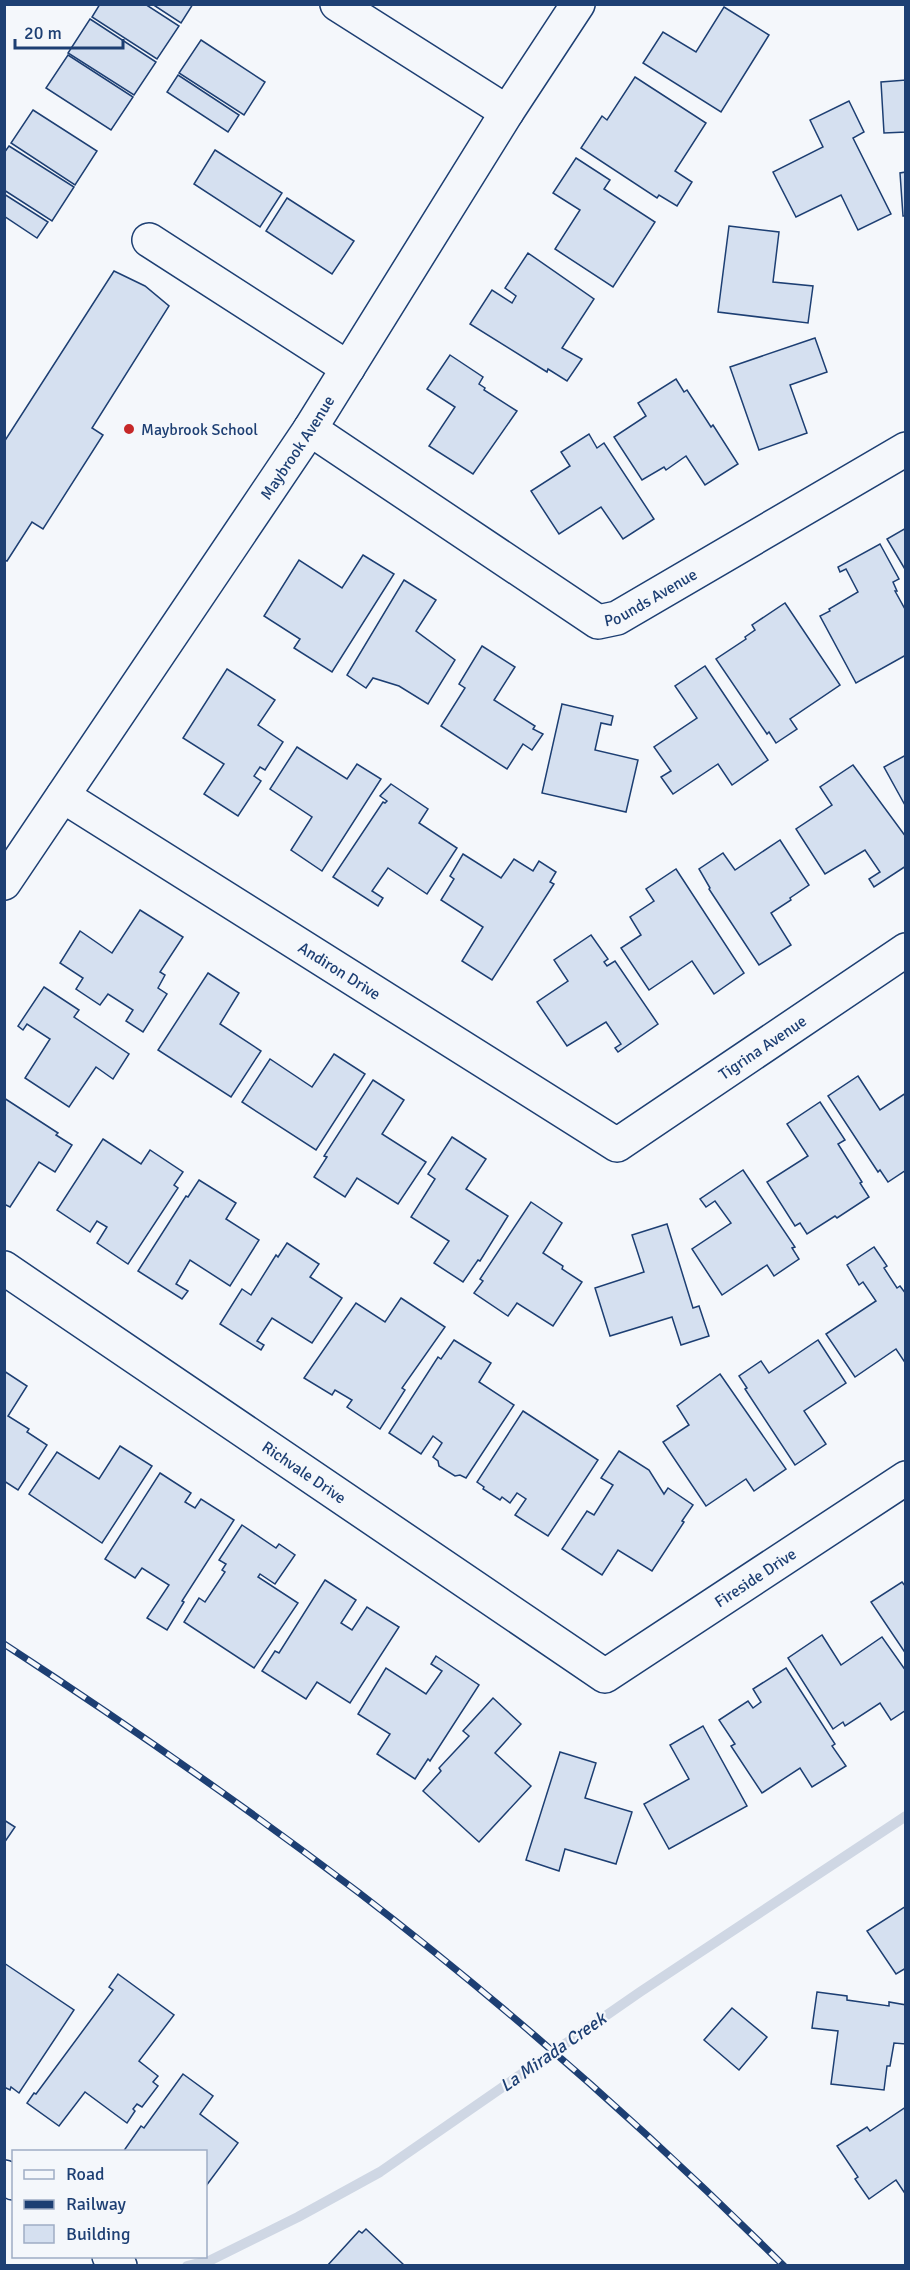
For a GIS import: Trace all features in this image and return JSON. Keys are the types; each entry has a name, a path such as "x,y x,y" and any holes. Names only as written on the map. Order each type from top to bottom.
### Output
{"street":[{"path":"337,4 507,112"},
{"name":"Maybrook Avenue","path":"4,883 310,429 507,112 578,4"},
{"path":"149,240 348,368"},
{"name":"Pounds Avenue","path":"310,429 598,621 617,618 906,449"},
{"name":"Andiron Drive","path":"63,796 617,1145"},
{"name":"Tigrina Avenue","path":"617,1145 906,950"},
{"name":"Richvale Drive","path":"4,1268 606,1676"},
{"name":"Fireside Drive","path":"606,1676 906,1478"}],"building":[{"path":"100,4 145,4 179,26 157,59 92,17"},
{"path":"152,4 193,4 181,23"},
{"path":"724,7 769,35 721,112 643,63 663,32 696,52"},
{"path":"90,19 156,62 134,95 68,53"},
{"path":"201,40 265,82 244,115 179,73"},
{"path":"68,55 133,97 111,130 46,88"},
{"path":"178,75 239,115 228,132 167,92"},
{"path":"635,77 706,123 675,171 692,182 677,206 659,195 657,198 581,148 602,116 607,120"},
{"path":"906,80 906,132 884,133 881,82"},
{"path":"849,101 864,132 853,138 891,214 858,230 841,195 796,217 773,172 823,147 810,120"},
{"path":"33,110 97,151 75,185 11,143"},
{"path":"9,146 74,187 52,221 4,190 4,153"},
{"path":"215,150 282,193 260,227 194,184"},
{"path":"576,158 610,180 604,189 655,222 613,287 555,249 580,210 553,193"},
{"path":"906,172 906,216 903,216 900,173"},
{"path":"4,194 48,222 37,238 4,216"},
{"path":"287,198 354,241 332,274 266,231"},
{"path":"729,226 779,232 773,282 813,286 808,323 718,312"},
{"path":"528,253 594,299 562,348 582,359 567,381 548,369 547,372 470,324 492,290 512,303 516,296 505,288"},
{"path":"114,271 145,286 169,306 92,428 103,435 43,529 32,522 7,561 4,560 4,442"},
{"path":"815,338 827,372 790,385 807,433 759,450 730,367"},
{"path":"450,355 483,377 479,384 485,388 484,390 517,411 473,474 429,446 455,407 427,389"},
{"path":"676,379 684,392 687,390 711,427 713,425 738,464 705,485 686,456 666,470 664,467 642,480 614,437 646,416 638,403"},
{"path":"589,434 597,448 604,443 654,519 623,539 601,507 559,534 531,491 570,466 561,452"},
{"path":"906,528 906,571 887,539"},
{"path":"880,544 899,579 893,582 897,591 895,591 906,611 906,655 856,683 820,616 858,592 846,569 840,572 838,567"},
{"path":"363,555 394,574 332,672 294,648 300,639 264,616 299,560 342,588"},
{"path":"404,580 436,600 416,631 455,660 428,704 399,686 373,678 366,688 347,675"},
{"path":"785,603 840,685 790,719 797,729 776,743 769,732 767,734 716,659 746,639 745,637 755,630 752,625"},
{"path":"482,646 515,667 494,700 535,726 533,729 543,734 532,750 523,744 507,769 441,726 465,688 459,684"},
{"path":"705,666 768,760 732,785 718,764 673,794 661,777 671,771 654,747 697,718 675,686"},
{"path":"227,669 275,700 258,725 283,742 265,770 260,767 254,776 261,781 238,816 204,794 224,764 183,738"},
{"path":"562,704 613,716 611,725 601,723 595,750 638,760 626,812 542,793"},
{"path":"297,747 347,779 357,764 381,779 322,871 291,850 312,817 270,789"},
{"path":"906,755 906,807 884,767"},
{"path":"853,765 906,837 906,866 874,887 869,879 880,872 865,850 825,874 796,829 832,805 820,787"},
{"path":"391,784 428,809 419,823 457,848 427,894 388,868 372,891 383,898 378,906 333,877 383,802 387,801 380,796"},
{"path":"780,840 809,885 771,913 791,945 759,965 709,889 699,869 723,853 735,870"},
{"path":"463,854 501,878 514,859 533,871 539,861 556,872 550,882 554,884 492,980 462,961 483,927 441,900 454,879 450,876"},
{"path":"676,869 744,973 714,994 692,961 649,990 621,948 641,935 630,917 654,901 646,889"},
{"path":"140,910 183,937 160,972 165,975 158,988 167,994 143,1032 126,1021 133,1010 108,994 100,1005 76,989 83,978 60,963 80,931 112,953"},
{"path":"591,935 608,959 604,962 607,966 615,961 658,1024 618,1052 615,1048 621,1044 606,1022 567,1046 537,1002 568,981 554,960"},
{"path":"208,973 239,993 220,1024 261,1051 231,1097 158,1050"},
{"path":"44,987 79,1010 74,1017 129,1054 113,1079 96,1067 69,1107 25,1078 50,1039 27,1024 23,1030 18,1026"},
{"path":"334,1054 365,1074 316,1150 242,1102 270,1059 312,1087"},
{"path":"858,1076 880,1110 906,1093 906,1170 888,1182 880,1170 878,1172 828,1096"},
{"path":"373,1080 404,1100 382,1134 426,1162 398,1204 357,1178 345,1197 314,1177 327,1157 324,1156"},
{"path":"4,1098 58,1133 56,1135 72,1145 55,1172 39,1162 10,1207 4,1204"},
{"path":"820,1102 845,1140 838,1144 869,1197 807,1234 800,1223 795,1226 767,1182 808,1156 787,1124"},
{"path":"452,1137 486,1159 466,1189 508,1216 480,1261 478,1260 463,1282 434,1263 449,1241 411,1217 435,1179 428,1174"},
{"path":"103,1139 141,1164 150,1150 183,1172 174,1185 178,1188 128,1264 97,1243 107,1227 97,1221 90,1232 57,1210"},
{"path":"743,1170 795,1247 792,1248 799,1259 774,1276 767,1265 722,1295 692,1249 731,1223 715,1201 706,1207 700,1199"},
{"path":"199,1180 236,1203 226,1219 259,1240 230,1286 190,1260 176,1284 188,1291 182,1299 138,1271 186,1196 188,1197"},
{"path":"531,1202 562,1223 543,1253 582,1282 553,1326 517,1303 508,1316 474,1293 483,1281 480,1279"},
{"path":"667,1224 693,1308 699,1306 709,1336 681,1345 672,1317 610,1336 595,1288 644,1272 632,1235"},
{"path":"287,1243 319,1264 310,1277 342,1298 312,1343 272,1318 257,1341 264,1345 261,1350 220,1324 242,1289 251,1295 276,1255 278,1257"},
{"path":"874,1247 887,1266 884,1268 897,1288 900,1286 906,1294 906,1364 896,1349 855,1377 826,1334 876,1301 863,1282 859,1285 847,1265"},
{"path":"401,1298 445,1327 402,1388 405,1390 380,1429 347,1407 352,1400 335,1390 332,1395 304,1378 356,1303 385,1322"},
{"path":"454,1340 491,1363 479,1382 514,1405 466,1478 460,1475 455,1476 439,1466 438,1461 433,1457 442,1443 433,1436 421,1454 389,1433 438,1357 441,1359"},
{"path":"818,1340 846,1383 804,1411 826,1444 795,1465 745,1389 747,1388 739,1376 761,1361 769,1373"},
{"path":"4,1371 27,1386 8,1416 29,1429 27,1432 47,1445 18,1490 4,1481"},
{"path":"720,1374 786,1469 754,1491 746,1479 706,1506 663,1442 689,1425 677,1406"},
{"path":"523,1411 598,1460 548,1536 515,1515 526,1499 517,1493 510,1503 502,1497 500,1500 483,1489 484,1487 477,1482"},
{"path":"120,1446 152,1466 102,1543 29,1494 57,1452 99,1479"},
{"path":"619,1451 649,1470 664,1494 668,1488 693,1505 652,1571 618,1550 602,1575 562,1549 587,1511 594,1515 613,1485 601,1478"},
{"path":"160,1473 191,1493 185,1502 195,1508 201,1499 234,1520 182,1601 184,1602 167,1630 147,1618 169,1585 142,1568 135,1578 105,1559"},
{"path":"242,1525 276,1548 279,1544 295,1555 275,1584 260,1574 258,1577 298,1603 254,1668 184,1622 199,1598 205,1602 225,1572 222,1570 226,1564 219,1560"},
{"path":"325,1580 356,1600 341,1623 352,1630 367,1607 399,1627 350,1703 317,1682 306,1699 262,1671 275,1651 279,1653"},
{"path":"902,1582 906,1587 906,1654 871,1602"},
{"path":"822,1635 841,1665 882,1637 906,1671 906,1710 891,1720 880,1703 845,1726 843,1722 833,1729 788,1658"},
{"path":"436,1656 479,1685 430,1761 428,1759 415,1779 377,1754 390,1734 358,1714 386,1668 426,1694 442,1671 431,1664"},
{"path":"786,1668 835,1744 832,1746 846,1766 812,1787 800,1768 762,1793 731,1746 735,1744 719,1720 748,1701 753,1708 761,1702 753,1689"},
{"path":"493,1698 521,1724 495,1753 531,1786 479,1842 423,1791 441,1771 439,1768 469,1736 463,1731"},
{"path":"703,1726 747,1806 669,1849 644,1804 689,1779 670,1745"},
{"path":"560,1752 596,1763 585,1798 632,1812 616,1864 565,1849 559,1871 526,1860"},
{"path":"4,1820 15,1827 4,1843"},
{"path":"906,1906 906,1968 896,1974 867,1931"},
{"path":"4,1963 74,2010 19,2093 11,2087 10,2090 4,2087"},
{"path":"118,1974 174,2015 139,2061 158,2076 153,2082 158,2086 142,2107 137,2104 127,2123 85,2092 59,2126 27,2103 113,1990 109,1987"},
{"path":"817,1992 847,1996 847,2000 889,2006 889,2002 906,2005 906,2044 894,2043 890,2066 887,2066 884,2090 831,2084 838,2031 812,2028"},
{"path":"732,2008 767,2037 739,2070 704,2040"},
{"path":"183,2074 213,2096 200,2114 238,2143 207,2185 207,2150 124,2150 141,2126 144,2128"},
{"path":"906,2107 906,2195 896,2180 869,2199 855,2179 858,2177 837,2146 867,2127 870,2131"},
{"path":"366,2229 405,2266 327,2266 359,2231 362,2233"}],"waterway":[{"name":"La Mirada Creek","path":"187,2266 211,2260 298,2217 380,2172 640,1992 906,1816"}],"railway":[{"path":"4,1644 227,1796 414,1936 577,2072 784,2266"}],"place":[{"name":"Maybrook School","path":"129,429"}]}
